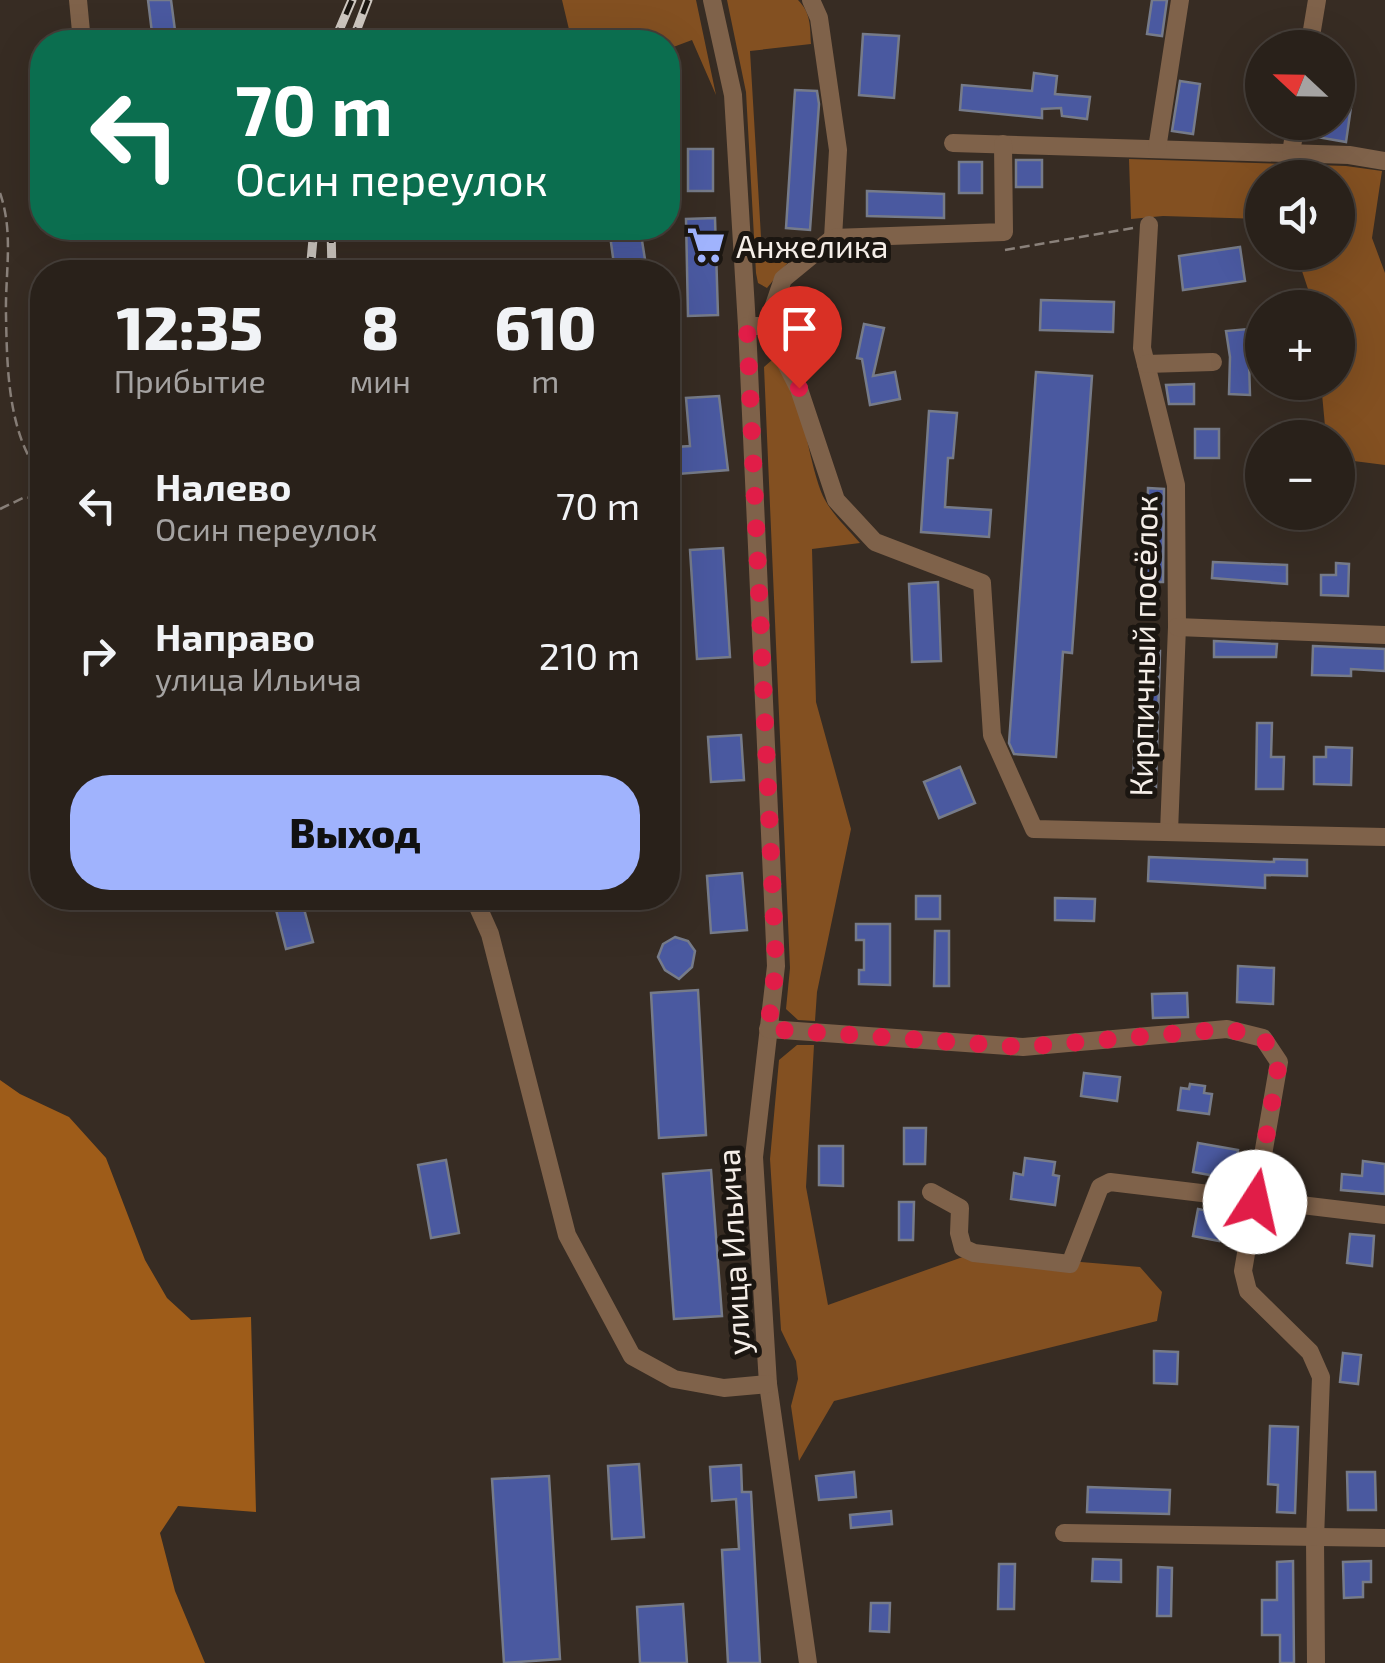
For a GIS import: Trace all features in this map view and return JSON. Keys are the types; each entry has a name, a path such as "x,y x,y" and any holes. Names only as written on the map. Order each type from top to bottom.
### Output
{"street":[{"path":"78,0 81,30"},
{"name":"улица Ильича","path":"712,0 733,95 776,966 754,1157 768,1384 808,1663"},
{"path":"811,0 819,18 838,150 834,238"},
{"path":"1157,149 1180,0"},
{"path":"1312,30 1317,0"},
{"path":"1291,153 1293,140"},
{"path":"953,143 1350,155 1385,161"},
{"path":"1003,144 1004,232 834,238 783,279 766,326 799,388 836,500 875,542 982,583 992,736 1034,829 1385,837"},
{"name":"Кирпичный посёлок","path":"1149,225 1142,348 1176,485 1177,627 1169,832"},
{"path":"747,326 766,326"},
{"path":"1146,364 1213,362"},
{"path":"1177,627 1385,634"},
{"path":"479,910 490,934 567,1235 632,1356 674,1380 724,1388 768,1384"},
{"path":"768,1029 1023,1047 1227,1029 1263,1038 1279,1062 1243,1271 1248,1291 1310,1352 1321,1378 1315,1539 1316,1663"},
{"path":"932,1192 960,1208 963,1248 974,1253 1070,1264 1100,1186 1110,1182 1255,1202 1385,1214"},
{"path":"1064,1534 1385,1538"}],"path":[{"path":"0,193 9,249 6,315 15,428 30,462"},
{"path":"1004,232 1005,252 1149,225"},
{"path":"0,509 30,498"}],"shaded area":[{"path":"562,0 696,0 716,95 692,40 680,44 680,30 569,30"},
{"path":"727,0 798,0 810,26 811,44 750,51 761,237 789,261 767,288 758,283 756,273 746,92"},
{"path":"1129,159 1245,163 1245,218 1131,219"},
{"path":"1355,167 1382,171 1372,238 1385,273 1385,465 1355,461 1355,420 1324,420 1323,400 1355,400 1355,290 1308,290 1302,270 1355,270"},
{"path":"772,360 792,388 825,500 860,543 812,549 816,702 851,829 817,992 815,1021 798,1020 786,1009 790,968 764,367"},
{"path":"797,1045 814,1045 806,1187 828,1305 974,1253 1140,1267 1162,1292 1157,1321 834,1401 799,1461 791,1406 798,1379 796,1361 781,1330 770,1159 779,1060"},
{"path":"0,1080 69,1117 106,1158 145,1260 167,1298 191,1320 251,1317 256,1512 178,1506 160,1533 175,1591 205,1663 0,1663"}],"building":[{"path":"148,0 171,0 175,30 152,30"},
{"path":"1152,0 1167,0 1162,36 1147,34"},
{"path":"863,34 899,36 894,98 859,95"},
{"path":"1034,73 1057,76 1055,94 1090,97 1087,119 1062,116 1061,108 1042,109 1042,118 960,110 962,85 1032,91"},
{"path":"1180,81 1200,84 1193,134 1172,131"},
{"path":"795,90 817,91 819,104 810,230 786,228"},
{"path":"688,149 713,149 713,191 688,191"},
{"path":"1016,160 1042,160 1042,187 1016,187"},
{"path":"959,162 982,162 982,193 959,193"},
{"path":"867,191 944,194 944,218 867,216"},
{"path":"715,218 718,315 688,316 686,219"},
{"path":"611,240 642,240 645,260 613,260"},
{"path":"1240,247 1245,281 1183,290 1179,256"},
{"path":"1041,300 1114,302 1113,332 1040,330"},
{"path":"864,324 884,328 873,376 895,372 900,399 870,405 862,359 857,358"},
{"path":"1245,329 1245,395 1229,394 1226,331"},
{"path":"1036,372 1092,376 1072,653 1063,652 1056,757 1014,754 1009,743"},
{"path":"1194,384 1194,404 1169,404 1166,385"},
{"path":"719,396 728,470 680,474 680,447 690,446 686,398"},
{"path":"929,411 957,413 953,458 948,458 945,507 991,510 989,537 921,532"},
{"path":"1195,429 1219,429 1219,458 1195,458"},
{"path":"1148,488 1164,489 1163,582 1146,582"},
{"path":"723,548 730,657 697,659 690,550"},
{"path":"1213,562 1287,565 1287,584 1212,578"},
{"path":"1336,563 1349,564 1348,596 1321,595 1321,575 1336,575"},
{"path":"938,582 941,661 912,662 909,584"},
{"path":"1214,641 1277,644 1276,657 1214,657"},
{"path":"1313,646 1385,649 1385,671 1351,669 1351,676 1312,675"},
{"path":"1146,651 1160,651 1156,787 1133,786 1135,721 1144,721"},
{"path":"1257,723 1272,723 1271,757 1284,757 1283,789 1256,789"},
{"path":"741,735 744,780 711,782 708,737"},
{"path":"1326,747 1352,748 1351,785 1314,784 1314,757 1326,757"},
{"path":"960,767 975,803 939,818 924,782"},
{"path":"1149,857 1307,860 1307,876 1265,875 1265,888 1148,881"},
{"path":"742,873 747,930 711,933 707,876"},
{"path":"916,896 940,896 940,919 916,919"},
{"path":"1055,898 1095,899 1094,921 1055,920"},
{"path":"276,910 304,910 313,942 286,949"},
{"path":"856,924 890,924 890,985 859,984 859,970 864,970 864,940 856,940"},
{"path":"935,931 949,931 949,986 934,986"},
{"path":"675,937 688,941 695,951 692,967 679,979 665,970 658,957 663,944"},
{"path":"1238,966 1274,968 1273,1004 1237,1002"},
{"path":"698,990 706,1135 659,1138 651,993"},
{"path":"1187,993 1188,1017 1153,1018 1152,994"},
{"path":"1084,1073 1120,1077 1117,1101 1081,1096"},
{"path":"1190,1084 1205,1086 1204,1093 1212,1094 1209,1114 1178,1110 1181,1088 1189,1089"},
{"path":"904,1128 926,1128 925,1164 904,1164"},
{"path":"1198,1143 1238,1150 1232,1179 1193,1172"},
{"path":"819,1146 843,1146 843,1186 819,1185"},
{"path":"1025,1158 1055,1162 1053,1175 1059,1176 1055,1205 1011,1199 1014,1173 1023,1175"},
{"path":"446,1160 459,1233 431,1238 418,1165"},
{"path":"1363,1161 1385,1164 1385,1194 1341,1190 1342,1174 1362,1176"},
{"path":"711,1170 722,1316 674,1319 663,1174"},
{"path":"899,1202 914,1202 913,1240 899,1240"},
{"path":"1198,1209 1224,1214 1219,1241 1193,1236"},
{"path":"1350,1234 1374,1236 1372,1266 1347,1263"},
{"path":"1154,1351 1178,1352 1177,1384 1154,1383"},
{"path":"1343,1353 1361,1355 1358,1384 1340,1382"},
{"path":"1270,1426 1298,1427 1295,1513 1277,1512 1278,1485 1268,1484"},
{"path":"639,1464 644,1537 612,1539 608,1466"},
{"path":"741,1465 742,1492 751,1492 760,1663 728,1663 722,1550 739,1549 736,1499 712,1501 710,1467"},
{"path":"854,1472 856,1497 819,1500 816,1476"},
{"path":"1347,1472 1375,1472 1376,1510 1348,1510"},
{"path":"549,1476 560,1659 504,1663 492,1479"},
{"path":"1088,1487 1170,1490 1169,1514 1087,1512"},
{"path":"891,1511 892,1524 851,1528 850,1515"},
{"path":"1093,1559 1121,1560 1121,1582 1092,1581"},
{"path":"1293,1561 1294,1663 1280,1663 1280,1635 1262,1635 1262,1600 1277,1600 1277,1562"},
{"path":"1371,1561 1371,1582 1363,1582 1363,1597 1344,1598 1343,1562"},
{"path":"999,1564 1015,1564 1014,1609 998,1609"},
{"path":"1158,1567 1172,1568 1171,1616 1157,1616"},
{"path":"871,1603 890,1603 889,1632 870,1631"},
{"path":"683,1604 687,1663 640,1663 637,1607"}],"railway":[{"path":"339,30 352,0"},
{"path":"357,30 368,0"},
{"path":"311,260 313,240"},
{"path":"331,240 332,260"}],"place":[{"name":"Анжелика","path":"706,245"}],"route":[{"path":"799,388 766,326 747,326 776,966 768,1029 1023,1047 1227,1029 1263,1038 1279,1062 1255,1202"}]}
